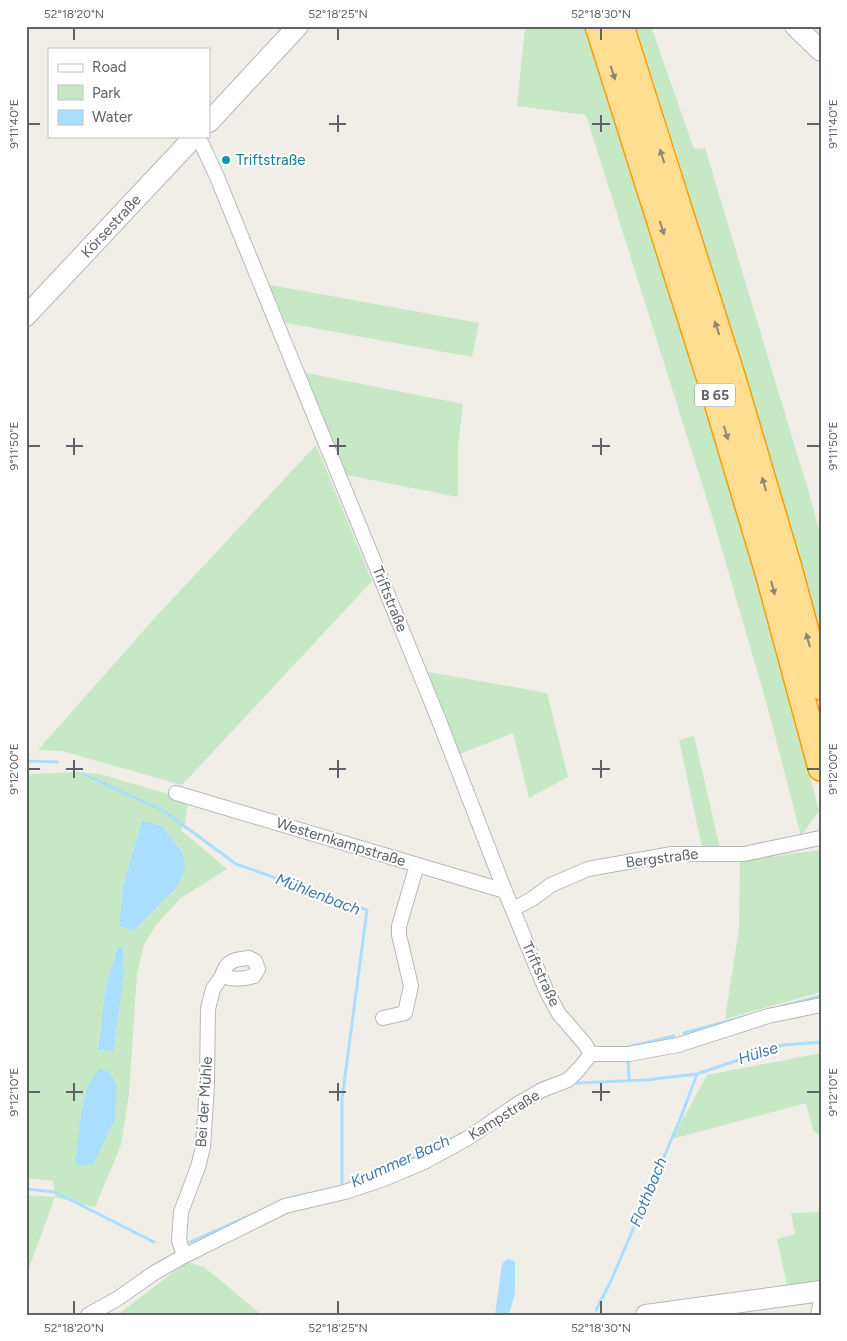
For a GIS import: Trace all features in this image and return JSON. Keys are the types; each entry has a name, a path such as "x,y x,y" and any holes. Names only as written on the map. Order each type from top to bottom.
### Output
{"highway":[{"name":"B 65","path":"598,26 727,436 769,576 821,768"},
{"name":"B 65","path":"621,26 734,382 821,687"}],"street":[{"path":"210,121 298,26"},
{"path":"796,26 821,51"},
{"name":"Körsestraße","path":"26,316 194,138"},
{"name":"Triftstraße","path":"197,138 217,177 242,237 431,699 512,909 546,990 559,1014 585,1044 591,1054"},
{"name":"Westernkampstraße","path":"176,793 505,891"},
{"name":"Bergstraße","path":"512,909 532,899 551,885 588,869 672,854 744,854 820,838"},
{"path":"383,1018 405,1013 411,986 399,935 399,926 417,865"},
{"name":"Bei der Mühle","path":"184,1256 179,1240 181,1212 198,1167 203,1147 207,1084 208,1008 213,989 222,976"},
{"path":"591,1054 629,1054 678,1045 768,1016 821,1005"},
{"name":"Kampstraße","path":"88,1315 117,1299 154,1273 184,1256 285,1206 345,1192 384,1179 424,1162 468,1138 516,1105 542,1090 568,1080 591,1054"},
{"path":"646,1315 821,1291"},
{"path":"818,1315 821,1300"}],"green space":[{"path":"520,26 587,26 759,579 819,811 801,836 766,701 713,519 586,115 517,106 525,28"},
{"path":"636,26 651,26 694,149 705,148 811,500 821,537 821,644 677,155"},
{"path":"265,284 479,323 472,357 281,322"},
{"path":"301,372 463,404 458,446 458,497 342,474"},
{"path":"316,445 372,581 182,785 62,751 38,750 152,621"},
{"path":"423,671 547,693 568,777 529,798 513,733 457,755"},
{"path":"694,736 720,848 702,847 679,740"},
{"path":"79,772 100,774 188,800 185,824 181,830 227,869 181,898 156,925 144,945 137,973 129,1094 121,1145 95,1207 55,1197 53,1181 26,1178 26,774","holes":["142,820 162,826 183,853 176,888 134,931 119,926 123,886","118,946 123,948 124,972 114,1051 98,1050 105,990","99,1070 76,1165 81,1113 87,1087"]},
{"path":"821,850 821,992 725,1019 739,928 740,861"},
{"path":"821,1053 821,1137 813,1130 806,1103 672,1139 707,1075"},
{"path":"26,1195 55,1197 26,1276"},
{"path":"821,1212 821,1280 787,1285 777,1239 795,1234 791,1213"},
{"path":"187,1262 204,1267 262,1315 123,1315 121,1312"}],"water":[{"path":"142,820 162,826 183,853 185,871 176,888 134,931 119,926 123,886"},
{"path":"118,946 123,948 124,972 114,1051 98,1050 105,990"},
{"path":"99,1069 108,1071 116,1083 115,1119 93,1165 75,1165 81,1113 87,1087"},
{"path":"507,1259 513,1260 515,1263 515,1293 509,1315 495,1315 502,1264"}],"waterway":[{"name":"Mühlenbach","path":"26,761 57,762"},
{"name":"Mühlenbach","path":"83,774 164,811 236,864 367,910 342,1099 342,1186"},
{"name":"Krummer Bach","path":"783,1006 821,996"},
{"name":"Krummer Bach","path":"684,1033 743,1017"},
{"name":"Krummer Bach","path":"628,1047 674,1036"},
{"name":"Hülse","path":"577,1083 645,1080 697,1074 783,1045 821,1042"},
{"name":"Krummer Bach","path":"628,1061 629,1080"},
{"name":"Flothbach","path":"596,1310 610,1283 681,1117 697,1074"},
{"name":"Krummer Bach","path":"537,1085 545,1081"},
{"name":"Krummer Bach","path":"345,1185 400,1165 465,1132"},
{"name":"Krummer Bach","path":"26,1189 55,1192 154,1242"},
{"name":"Krummer Bach","path":"284,1200 307,1194"},
{"name":"Krummer Bach","path":"190,1242 267,1208"}],"place":[{"name":"Triftstraße","path":"226,160"}]}
